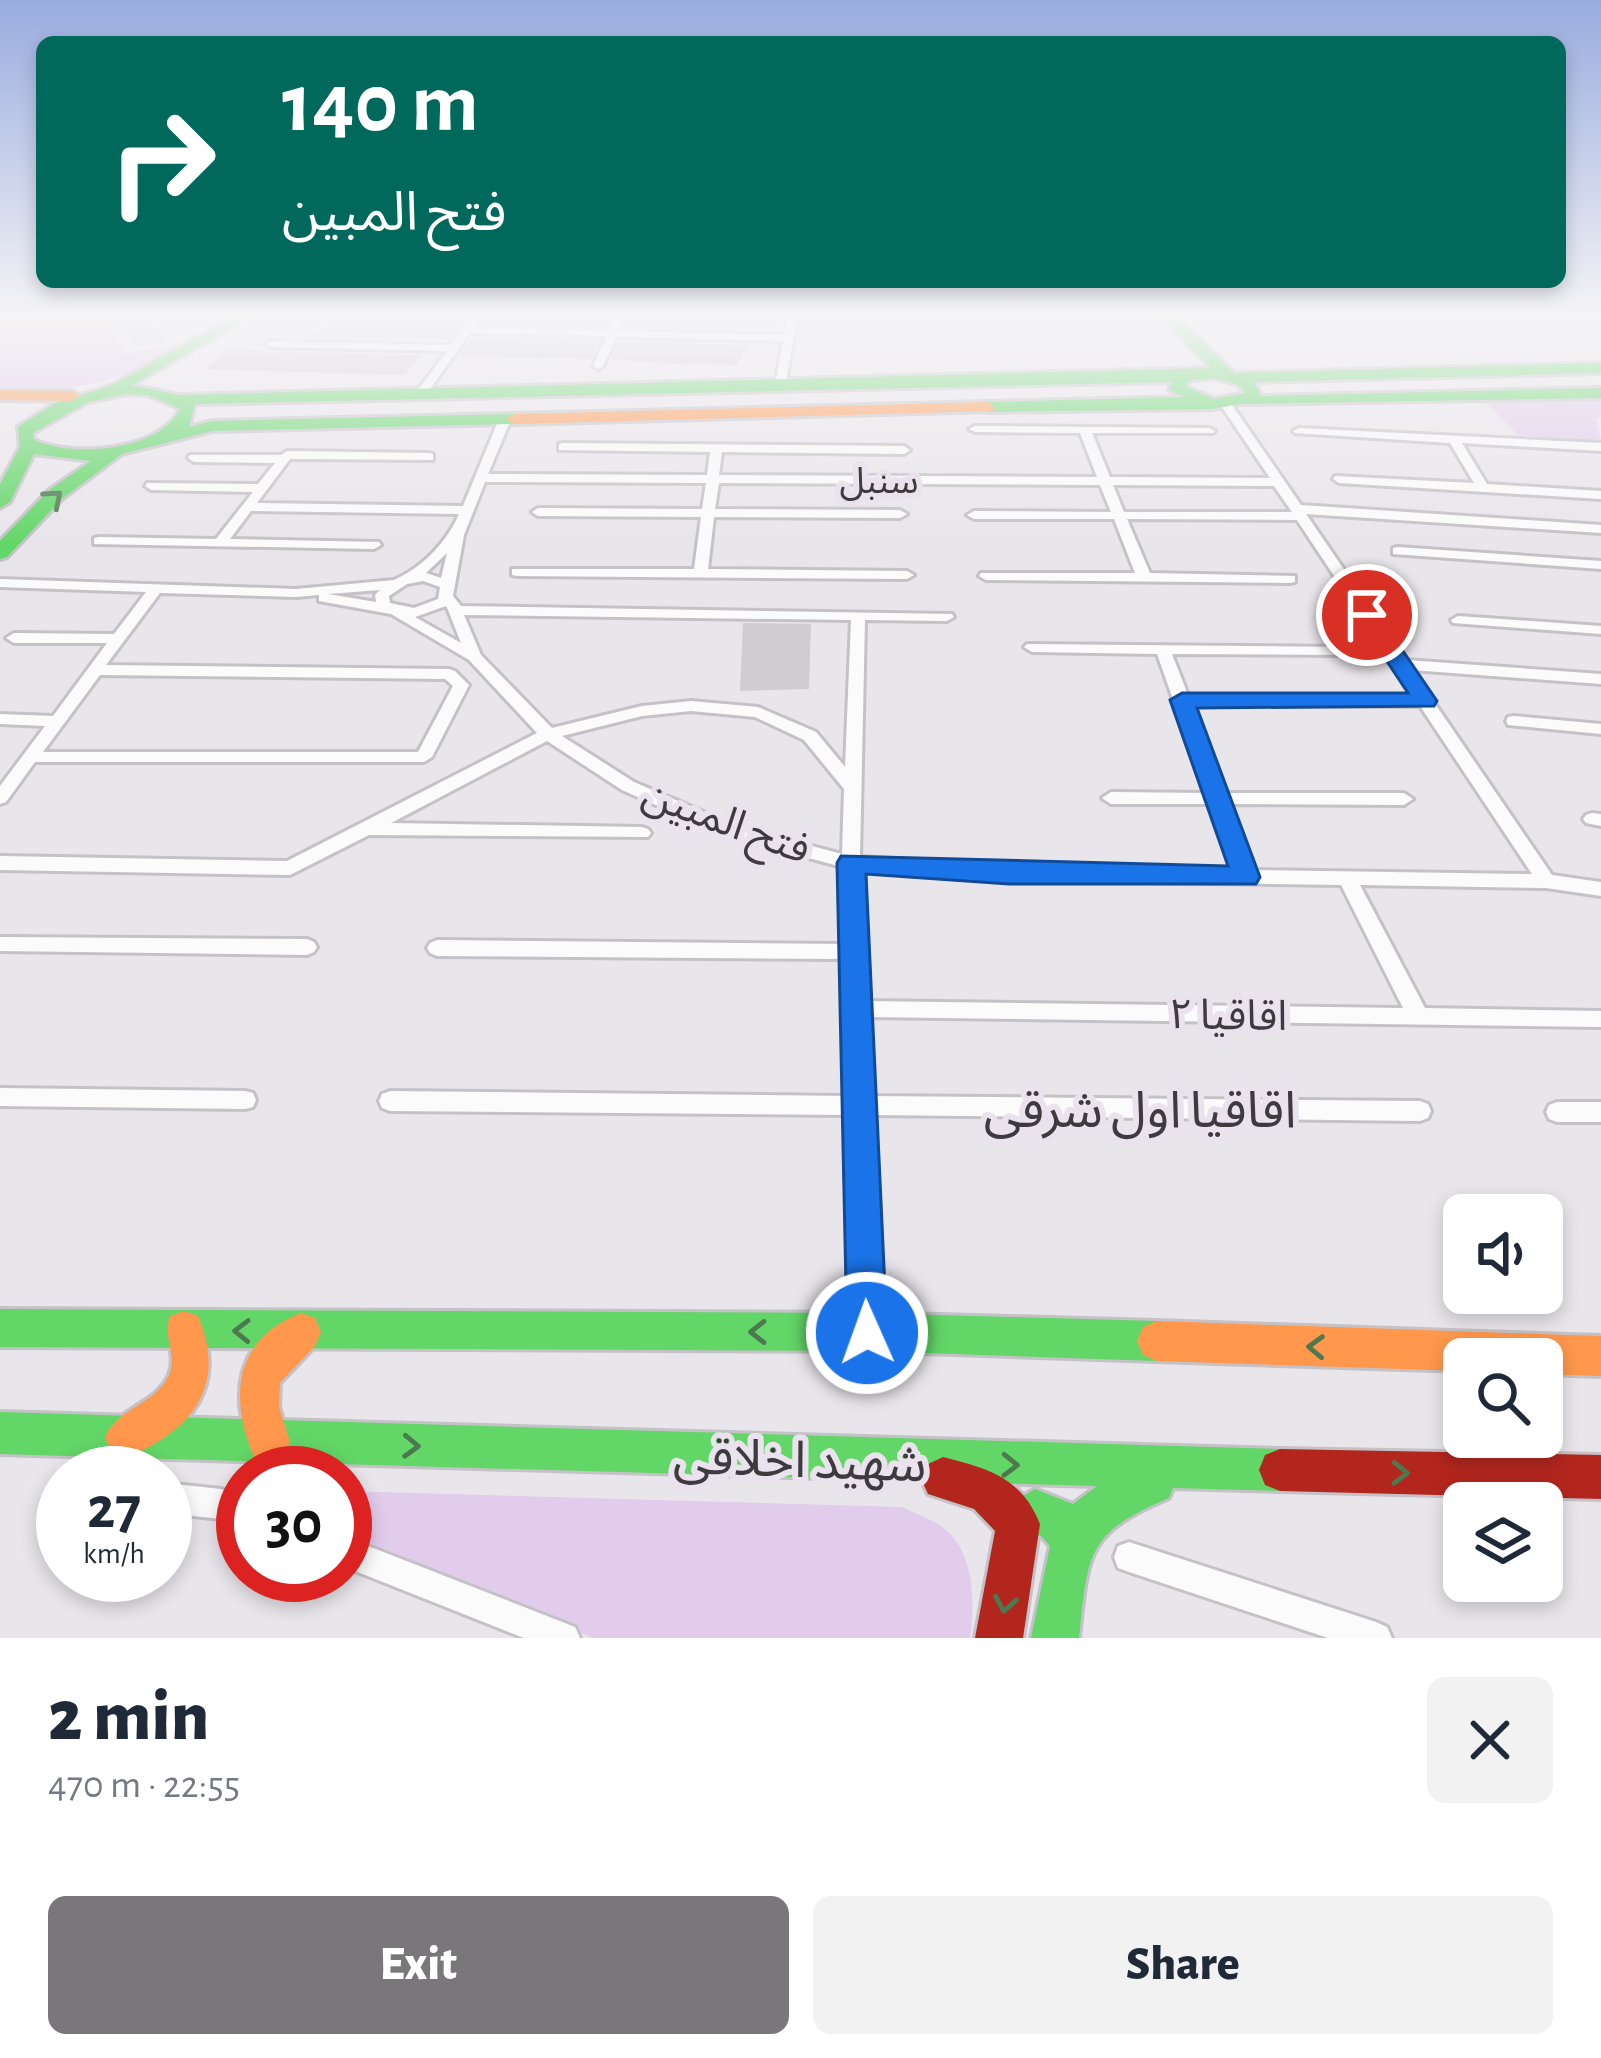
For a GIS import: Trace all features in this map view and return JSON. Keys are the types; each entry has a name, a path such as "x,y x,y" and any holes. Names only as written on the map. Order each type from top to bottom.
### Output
{"main road":[{"path":"0,502 27,445 24,431 36,418 101,392"},
{"path":"0,395 491,392"},
{"path":"0,430 63,456 116,452 212,426 1215,392"},
{"path":"1392,392 1601,393"},
{"path":"164,436 188,416 189,407 175,396"},
{"path":"0,553 56,494 116,452"},
{"path":"0,1328 867,1333 1601,1356"},
{"path":"126,1437 164,1413 185,1388 194,1359 184,1330"},
{"path":"269,1442 254,1410 256,1378 275,1352 301,1332"},
{"name":"شهید اخلاقی","path":"0,1433 874,1462 1601,1478"},
{"path":"874,1462 987,1490 1018,1524"},
{"path":"1069,1539 1112,1494 1209,1469"},
{"path":"999,1638 1018,1524 1035,1511 1046,1512 1065,1527 1069,1539 1055,1638"}],"street":[{"path":"1227,392 1298,513 1546,880"},
{"path":"474,657 450,597 457,535 505,419"},
{"path":"975,429 1209,431"},
{"path":"1084,430 1144,577"},
{"path":"1300,431 1601,447"},
{"path":"1454,439 1484,488"},
{"path":"563,447 904,450"},
{"path":"700,574 717,448"},
{"path":"220,543 285,457"},
{"path":"194,458 429,457"},
{"name":"سنبل","path":"481,478 1278,482"},
{"path":"1339,479 1601,495"},
{"path":"151,486 262,488"},
{"path":"247,507 467,510"},
{"path":"538,512 900,514"},
{"path":"974,514 1298,513 1601,529"},
{"path":"0,583 296,593 394,584 413,578 457,535"},
{"path":"99,541 374,545"},
{"path":"1398,551 1601,566"},
{"path":"517,572 907,575"},
{"path":"986,576 1290,579"},
{"path":"413,578 450,597 947,617"},
{"path":"394,584 382,595 393,611 474,657"},
{"path":"0,798 156,588"},
{"path":"296,593 393,611 429,610 450,597"},
{"path":"858,616 851,863 867,1333"},
{"path":"1458,620 1601,630"},
{"path":"14,638 118,639"},
{"path":"1032,647 1343,652"},
{"path":"1163,649 1246,877"},
{"name":"فتح المبین","path":"474,657 548,734 628,786 730,831 851,863 1009,874 1546,880 1601,889"},
{"path":"1400,664 1601,679"},
{"path":"31,757 424,757 461,685 449,674 95,670"},
{"path":"1182,700 1425,701"},
{"path":"0,863 290,868 548,734 642,711 691,706 758,712 810,736 853,788"},
{"path":"0,718 58,721"},
{"path":"1514,721 1601,729"},
{"path":"1111,798 1404,799"},
{"path":"365,829 642,833"},
{"path":"1347,878 1418,1016"},
{"path":"0,944 308,947"},
{"path":"437,948 854,952"},
{"name":"اقاقیا ۲","path":"856,1010 1601,1018"},
{"path":"0,1097 245,1100"},
{"name":"اقاقیا اول شرقی","path":"390,1101 1420,1111"},
{"path":"1557,1112 1601,1112"},
{"path":"1129,1557 1376,1638"},
{"path":"372,1563 564,1638"}],"shaded area":[{"path":"1601,400 1601,417 1596,418 1601,441 1518,435 1486,403"},
{"path":"372,1492 902,1507 955,1539 967,1566 972,1595 970,1638 593,1638 372,1544"}],"building":[{"path":"743,623 811,624 809,689 740,691"}],"traffic: fast":[{"path":"102,392 41,418 24,431 26,443 47,453 94,456 212,426 515,419"},
{"path":"158,392 189,407 180,427 164,437"},
{"path":"182,399 480,392"},
{"path":"1187,392 1212,404 1252,397 1254,392"},
{"path":"1246,401 1601,393"},
{"path":"987,407 1200,402"},
{"path":"0,502 29,446"},
{"path":"0,553 56,494 113,454"},
{"path":"0,1328 867,1332 1157,1341"},
{"path":"0,1433 1280,1470"},
{"path":"1055,1638 1062,1582 1074,1540 1102,1508 1154,1483"},
{"path":"1018,1524 1035,1511 1041,1512 1056,1519 1069,1539"}],"traffic: slow":[{"path":"0,395 72,396"},
{"path":"515,419 987,407"},
{"path":"126,1437 170,1406 188,1381 190,1350 184,1330"},
{"path":"269,1442 258,1407 260,1380 274,1357 301,1332"},
{"path":"1157,1341 1601,1356"}],"traffic: jam":[{"path":"1280,1470 1601,1477"},
{"path":"943,1479 987,1490 1018,1524 999,1638"}],"route":[{"path":"867,1333 851,863 1009,874 1246,877 1182,700 1425,701 1367,615"}]}
